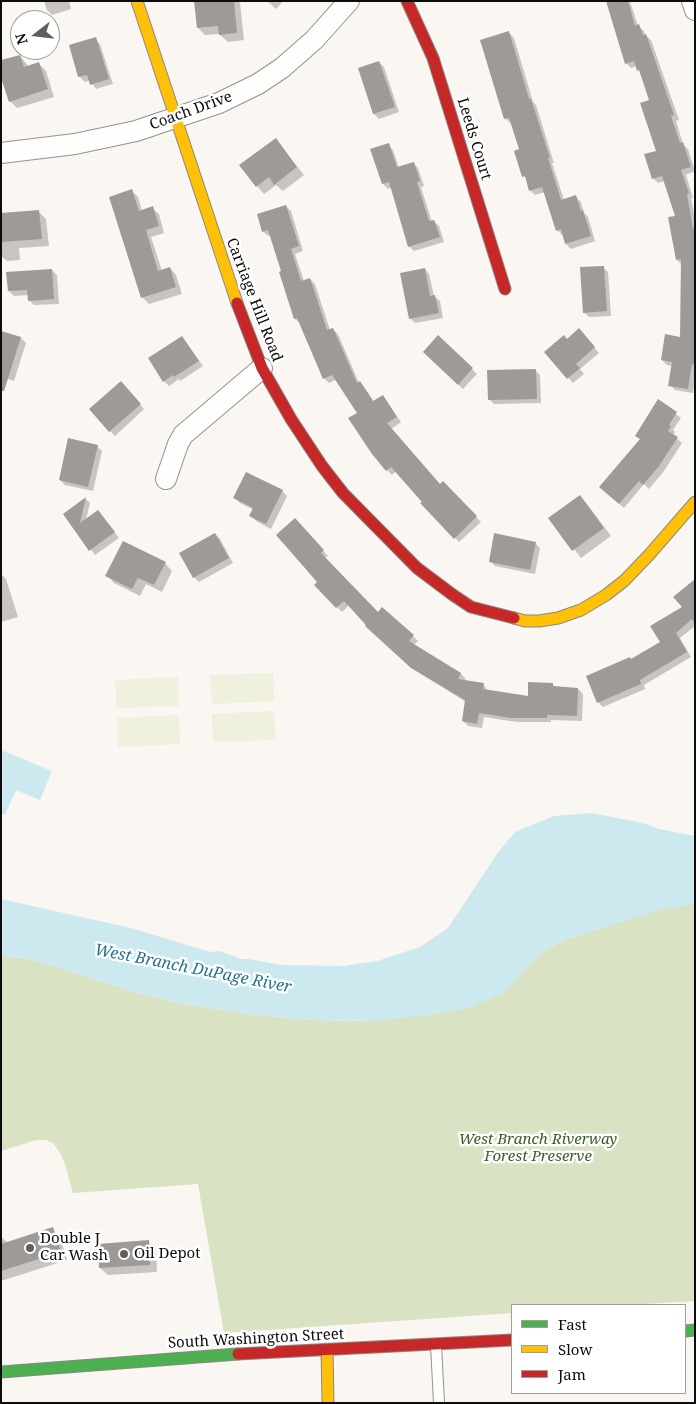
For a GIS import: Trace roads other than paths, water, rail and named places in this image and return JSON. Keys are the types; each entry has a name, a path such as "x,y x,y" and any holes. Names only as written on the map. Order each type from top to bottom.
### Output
{"street":[{"name":"Carriage Hill Road","path":"137,1 234,298 262,368 291,419 322,466 343,493 417,568 452,596 465,604 485,612 525,620 539,621 558,618 582,610 624,581 695,502"},
{"name":"Coach Drive","path":"1,153 75,144 176,119 219,104 258,84 298,54 314,40 349,1"},
{"name":"Leeds Court","path":"407,1 433,58 505,289"},
{"path":"692,1 695,10"},
{"path":"166,479 178,444 184,435 262,368"},
{"name":"South Washington Street","path":"1,1372 223,1355 511,1340"},
{"path":"327,1349 328,1403"}],"lane":[{"path":"436,1344 440,1403"}],"water":[{"path":"1,750 52,771 40,800 16,790 5,815 1,814"},
{"name":"West Branch DuPage River","path":"591,813 695,836 695,904 663,909 567,939 542,952 503,993 473,1007 429,1015 374,1021 313,1020 249,1014 183,1004 138,993 31,959 1,956 1,899 135,929 210,952 220,951 241,959 280,965 344,966 377,961 420,947 448,928 499,851 515,832 554,816"}],"place":[{"name":"Double J Car Wash","path":"30,1248"},
{"name":"Oil Depot","path":"124,1254"}],"park label":[{"name":"West Branch Riverway Forest Preserve","path":"538,1148"}]}
